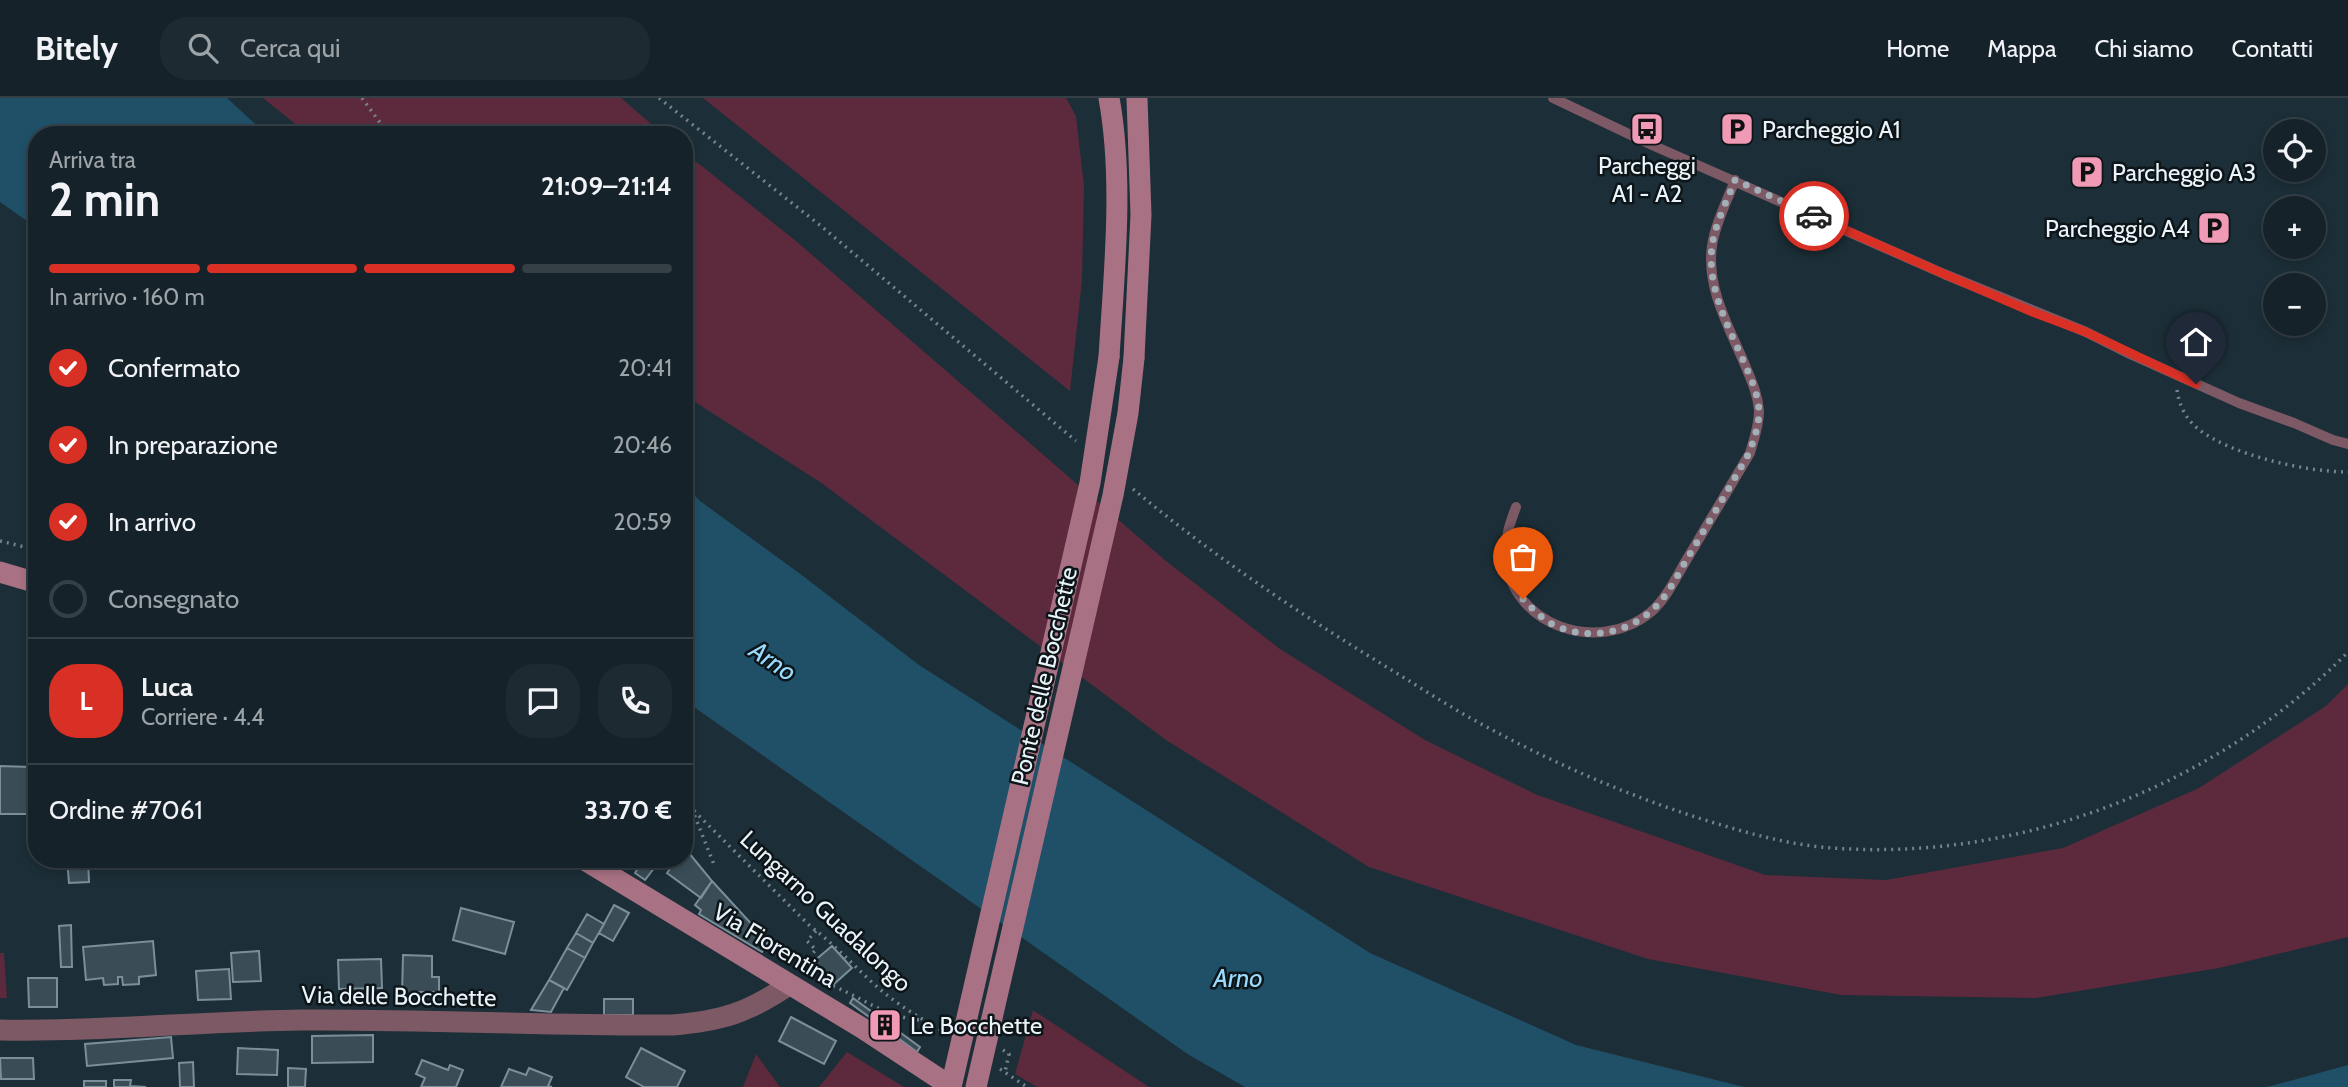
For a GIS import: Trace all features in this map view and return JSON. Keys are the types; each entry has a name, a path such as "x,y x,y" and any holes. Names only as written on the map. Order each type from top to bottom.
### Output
{"main road":[{"name":"Ponte delle Bocchette","path":"944,1082 972,997 1090,483 1109,357 1116,209 1115,153 1109,98"},
{"name":"Ponte delle Bocchette","path":"976,1087 1113,495 1128,413 1134,358 1141,215 1137,98"},
{"path":"0,572 28,580"},
{"name":"Via Fiorentina","path":"599,868 794,976 862,1028 944,1082"}],"street":[{"name":"Via delle Bocchette","path":"0,1030 71,1031 200,1022 305,1020 672,1025 704,1023 727,1017 762,1002 794,976"}],"lane":[{"path":"1553,98 1652,145 1944,274 2086,332 2239,403 2348,444"},
{"path":"1516,507 1507,532 1506,556 1512,580 1532,607 1557,626 1582,633 1609,632 1632,625 1653,610 1670,587 1749,453 1758,428 1756,391 1719,304 1713,280 1714,234 1735,180"}],"path":[{"path":"362,98 382,126"},
{"path":"659,98 821,226 1077,442"},
{"path":"2175,374 2179,404 2196,427 2220,442 2295,467 2348,472"},
{"path":"1126,483 1242,574 1484,726 1631,794 1712,822 1777,840 1831,848 1882,850 2003,839 2046,829 2135,795 2211,756 2266,722 2334,666 2348,650"},
{"path":"0,541 28,548"},
{"name":"Lungarno Guadalongo","path":"693,809 875,986 921,1020 952,1038"},
{"path":"693,812 716,867"},
{"path":"794,976 816,950 807,941 817,931"},
{"path":"825,983 853,994 882,1012 921,1020"},
{"path":"997,1067 1027,1087"}],"shaded area":[{"path":"263,98 621,98 654,126 298,126"},
{"path":"703,98 1066,98 1076,116 1084,186 1082,280 1070,391"},
{"path":"693,159 796,241 1166,561 1280,649 1425,740 1535,794 1765,875 1886,880 2063,848 2199,788 2326,706 2348,684 2348,937 2219,968 2036,998 1841,995 1648,959 1369,867 1166,740 820,482 693,401"},
{"path":"0,953 4,953 7,998 0,998"},
{"path":"1033,1010 1149,1087 1037,1087 1015,1074"},
{"path":"847,1052 904,1087 819,1087"},
{"path":"756,1054 780,1087 743,1087"}],"water":[{"path":"0,98 227,98 257,126 28,126 28,222 0,202"},
{"name":"Arno","path":"693,494 919,665 1370,953 1576,1045 1744,1087 1245,1087 1189,1055 693,706"},
{"path":"2348,1065 2348,1087 2264,1087 2271,1086"}],"building":[{"path":"0,766 28,767 28,814 0,814"},
{"path":"693,858 712,881 701,898 667,873 671,868 693,868"},
{"path":"68,868 88,868 89,882 69,883"},
{"path":"638,868 654,868 645,880 635,873"},
{"path":"712,881 768,942 762,952 699,914 701,910 695,905"},
{"path":"614,905 629,913 613,941 599,933"},
{"path":"461,908 514,922 505,954 453,940"},
{"path":"587,914 604,924 593,943 576,933"},
{"path":"71,925 72,967 61,967 59,926"},
{"path":"576,933 593,943 585,958 567,948"},
{"path":"153,941 156,975 139,977 139,984 123,985 122,977 118,977 118,984 104,985 103,978 86,980 83,947"},
{"path":"832,946 852,968 834,984 813,962"},
{"path":"567,948 585,958 567,990 549,980"},
{"path":"259,951 261,981 233,982 231,953"},
{"path":"403,955 432,956 432,977 439,977 439,992 402,995"},
{"path":"381,959 382,988 339,989 338,960"},
{"path":"229,969 231,999 198,1000 196,971"},
{"path":"28,978 57,978 57,1007 29,1007"},
{"path":"549,980 564,988 551,1012 531,1010"},
{"name":"Le Bocchette","path":"853,998 920,1047 917,1052 850,1003"},
{"path":"604,999 633,999 633,1015 604,1015"},
{"path":"791,1017 836,1041 824,1064 779,1041"},
{"path":"373,1035 373,1062 312,1063 312,1036"},
{"path":"171,1037 173,1058 87,1066 85,1044"},
{"path":"238,1048 278,1050 277,1075 237,1074"},
{"path":"641,1048 685,1071 677,1087 644,1087 626,1077"},
{"path":"0,1058 33,1058 34,1079 1,1079"},
{"path":"422,1060 448,1070 450,1065 463,1070 456,1087 421,1087 425,1078 416,1074"},
{"path":"193,1062 194,1087 180,1087 179,1063"},
{"path":"288,1068 306,1069 305,1087 288,1087"},
{"path":"529,1068 552,1077 548,1086 552,1087 501,1087 509,1069 526,1075"},
{"path":"114,1080 131,1080 130,1086 146,1087 114,1087"},
{"path":"84,1081 106,1081 106,1087 84,1087"}],"way so far":[{"path":"1523,599 1540,616 1557,626 1582,633 1609,632 1632,625 1653,610 1670,587 1749,453 1758,428 1756,391 1719,304 1713,280 1714,234 1735,180 1814,216"}],"place":[{"name":"Parcheggi A1 - A2","path":"1647,129"},
{"name":"Parcheggio A1","path":"1737,129"},
{"name":"Parcheggio A3","path":"2087,172"},
{"name":"Parcheggio A4","path":"2214,228"},
{"name":"Le Bocchette","path":"885,1025"}],"route":[{"path":"1814,216 2035,313 2086,332 2196,384"}]}
